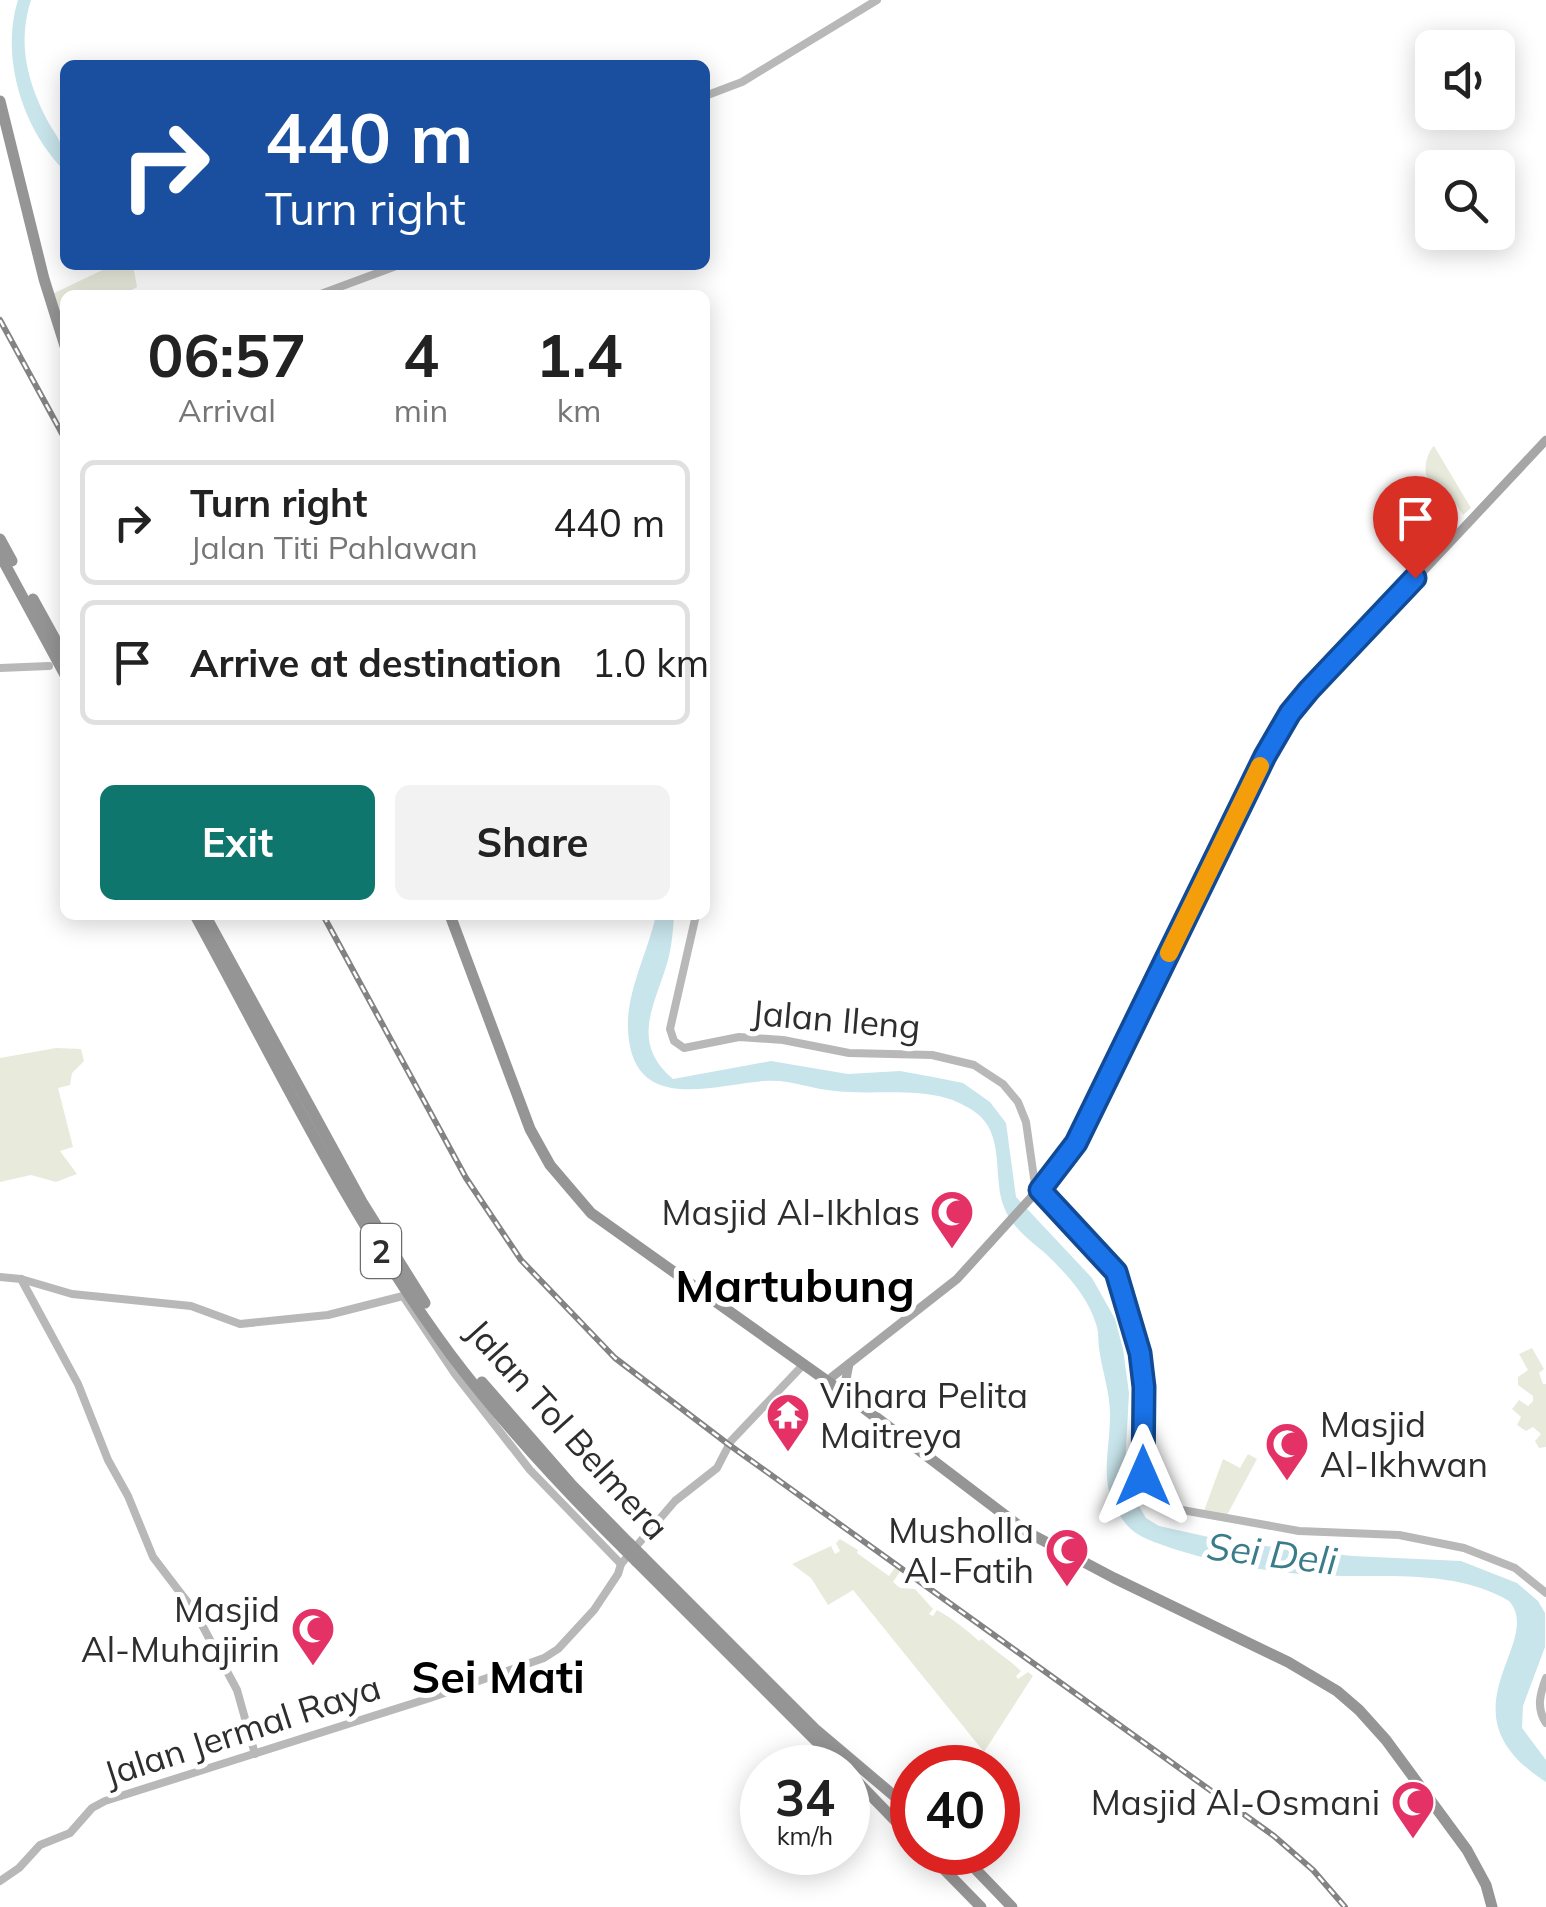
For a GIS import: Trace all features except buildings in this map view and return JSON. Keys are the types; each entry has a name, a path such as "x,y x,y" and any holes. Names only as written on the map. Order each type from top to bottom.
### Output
{"highway":[{"path":"0,101 60,330"},
{"path":"0,133 49,323 60,349"},
{"path":"0,538 60,648"},
{"path":"0,554 60,666"},
{"name":"Jalan Tol Belmera","path":"199,920 345,1189 450,1353 506,1425 816,1729 890,1792"},
{"name":"Jalan Tol Belmera","path":"208,920 376,1228 436,1320 514,1421 821,1745"},
{"path":"455,920 530,1129 564,1184 602,1218 829,1379 1007,1514 1341,1686 1383,1728 1472,1845 1487,1872 1495,1907"},
{"path":"777,1343 803,1366 852,1391 1007,1514"},
{"name":"Jalan Tol Belmera","path":"870,1795 890,1816"},
{"path":"950,1875 981,1907"},
{"path":"981,1875 1012,1907"}],"main road":[{"path":"829,1379 957,1280 1067,1158 1265,756 1290,713 1546,440"},
{"path":"850,1362 846,1378 852,1391"}],"street":[{"path":"710,94 742,82 877,0"},
{"path":"332,290 386,270"},
{"path":"0,668 49,666"},
{"name":"Jalan Ileng","path":"695,920 670,1029 677,1044 684,1048 739,1037 773,1039 849,1053 932,1054 974,1065 1004,1084 1018,1102 1026,1122 1037,1194"},
{"path":"1037,1194 1116,1272 1140,1353 1144,1387 1143,1476 1172,1505 1299,1531 1398,1534 1464,1548 1515,1568 1546,1592"},
{"path":"0,1277 22,1279 72,1294 191,1306 240,1324 351,1311 402,1296 455,1374 530,1470 620,1564"},
{"path":"22,1279 78,1384 105,1454 128,1496 153,1557 195,1612 237,1690 255,1754"},
{"name":"Jalan Jermal Raya","path":"0,1882 40,1846 70,1833 92,1808 105,1801 544,1658 558,1649 594,1610 618,1574 620,1564 674,1501 717,1468 730,1441 803,1366"},
{"path":"1546,1678 1539,1698 1546,1724"}],"shaded area":[{"path":"103,270 134,270 137,287 132,290 61,290"},
{"path":"60,290 60,327 48,296"},
{"path":"1434,446 1471,508 1463,515 1446,489 1406,514 1396,502 1428,479 1426,461"},
{"path":"56,1048 81,1049 84,1061 72,1073 70,1085 58,1088 73,1147 60,1151 77,1174 56,1182 31,1175 0,1182 0,1058"},
{"path":"1532,1348 1544,1369 1539,1373 1546,1384 1546,1447 1539,1448 1535,1441 1541,1434 1533,1427 1526,1431 1517,1425 1521,1417 1512,1409 1519,1400 1528,1406 1533,1401 1533,1396 1518,1385 1518,1377 1528,1370 1519,1354"},
{"path":"1248,1454 1257,1459 1227,1515 1204,1511 1223,1459 1240,1468"},
{"path":"840,1539 858,1550 889,1576 896,1566 901,1570 893,1582 900,1588 915,1589 933,1609 929,1614 933,1616 937,1610 979,1641 982,1639 1021,1671 1018,1679 1028,1672 1033,1676 989,1745 978,1745 853,1590 828,1605 811,1578 792,1564 831,1546 835,1554 840,1551 836,1543"}],"water":[{"path":"18,0 31,0 25,30 29,72 44,114 60,142 60,165 37,135 19,92 13,22"},
{"name":"Sei Deli","path":"654,920 674,920 669,957 649,1028 653,1054 673,1079 771,1061 848,1074 900,1071 933,1077 963,1083 990,1102 1006,1123 1016,1197 1092,1278 1115,1319 1129,1393 1125,1467 1128,1487 1146,1518 1159,1526 1231,1542 1352,1556 1461,1561 1517,1583 1538,1601 1545,1613 1545,1647 1523,1706 1522,1728 1546,1760 1546,1782 1514,1756 1499,1730 1496,1705 1517,1618 1509,1601 1487,1590 1439,1579 1314,1575 1226,1563 1155,1542 1126,1524 1108,1485 1110,1409 1096,1324 1076,1286 1007,1214 993,1137 978,1114 950,1099 919,1093 835,1091 774,1081 699,1089 659,1085 644,1074 633,1057 628,1016"}],"railway":[{"path":"0,320 60,430"},
{"path":"326,920 466,1178 521,1260 615,1358 728,1444 1274,1836 1313,1870 1345,1907"}],"slow traffic":[{"path":"1169,953 1260,766"}],"place":[{"name":"Masjid Al-Ikhlas","path":"952,1250"},
{"name":"Vihara Pelita Maitreya","path":"788,1453"},
{"name":"Masjid Al-Ikhwan","path":"1287,1482"},
{"name":"Musholla Al-Fatih","path":"1067,1588"},
{"name":"Masjid Al-Muhajirin","path":"313,1667"},
{"name":"Masjid Al-Osmani","path":"1413,1840"}],"district":[{"name":"Martubung","path":"795,1285"},
{"name":"Sei Mati","path":"498,1676"}],"route":[{"path":"1143,1476 1144,1387 1140,1353 1116,1272 1040,1190 1076,1143 1265,756 1290,713 1415,578"}]}
